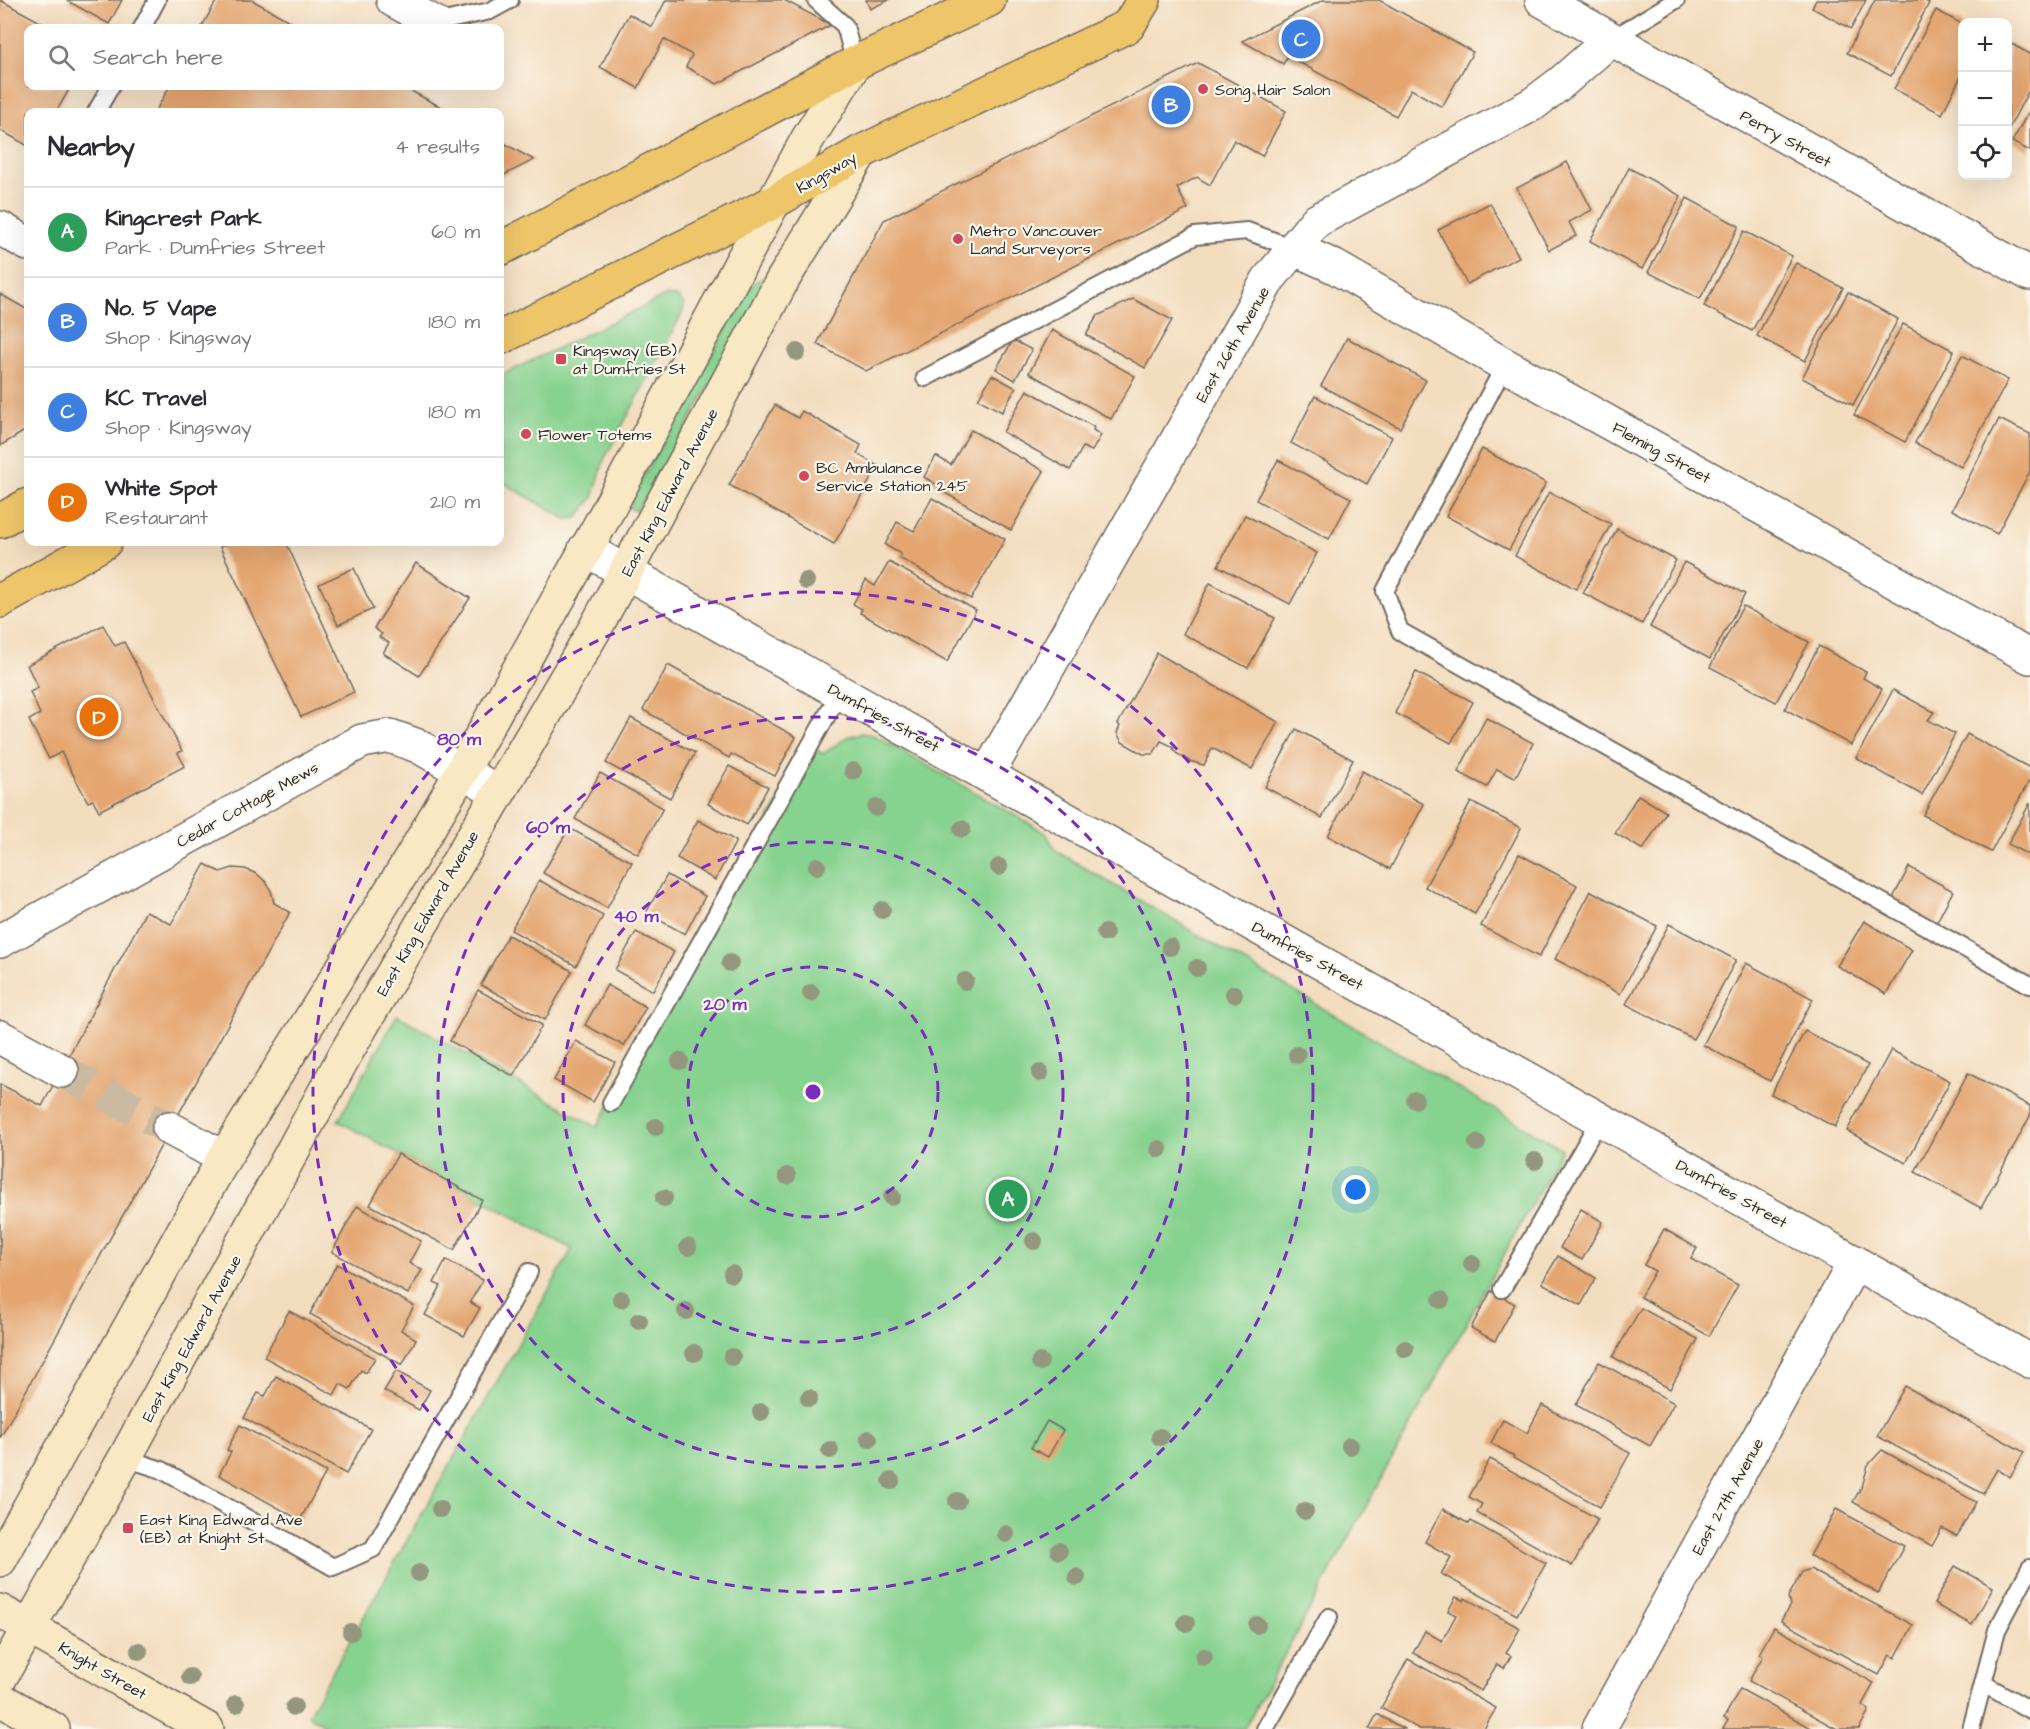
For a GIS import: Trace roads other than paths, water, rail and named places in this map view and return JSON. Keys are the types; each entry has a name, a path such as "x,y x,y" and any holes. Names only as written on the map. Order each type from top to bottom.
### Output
{"main road":[{"path":"504,247 855,63 989,0"},
{"name":"Kingsway","path":"504,336 774,202 861,152 1128,26 1144,0"},
{"path":"0,1560 224,1158 462,771 807,140 855,63"},
{"name":"East King Edward Avenue","path":"0,1678 125,1458 346,1053 596,627 782,280 861,152"},
{"path":"0,521 24,507"},
{"path":"0,601 98,546"},
{"name":"Knight Street","path":"0,1611 207,1729"},
{"path":"0,1699 53,1729"}],"street":[{"path":"393,0 435,23"},
{"name":"Perry Street","path":"1542,0 2030,274"},
{"name":"East 26th Avenue","path":"987,774 1268,280 1293,248 1316,221 1533,104 1610,40"},
{"name":"Fleming Street","path":"1293,248 1335,267 1505,365 2030,657"},
{"name":"Dumfries Street","path":"585,549 2030,1361"},
{"name":"Cedar Cottage Mews","path":"0,941 362,741 390,736 417,746 498,792"},
{"path":"0,1037 62,1071"},
{"path":"169,1128 224,1158"},
{"name":"East 27th Avenue","path":"1599,1729 1855,1262"}],"lane":[{"path":"144,24 157,0"},
{"path":"435,23 490,11 510,0"},
{"path":"816,0 845,26 855,63"},
{"path":"1610,40 1676,0"},
{"path":"98,108 109,90"},
{"path":"924,378 1195,236 1247,231 1293,248"},
{"path":"1505,365 1385,591 1400,631 2030,985"},
{"path":"610,1103 840,692"},
{"path":"1502,1289 1600,1119"},
{"path":"125,1458 162,1470 333,1568 373,1548 529,1272"},
{"path":"1971,1729 1996,1630 2030,1568"},
{"path":"1265,1729 1329,1617"},
{"path":"1984,1684 2030,1710"}],"tunnel":[{"path":"62,1071 169,1128"}],"place":[{"name":"KC Travel","path":"1301,39"},
{"name":"Song Hair Salon","path":"1203,89"},
{"name":"No. 5 Vape","path":"1171,105"},
{"name":"Metro Vancouver Land Surveyors","path":"958,239"},
{"name":"Kingsway (EB) at Dumfries St","path":"561,359"},
{"name":"Flower Totems","path":"526,434"},
{"name":"BC Ambulance Service Station 245","path":"804,476"},
{"name":"White Spot","path":"99,717"},
{"name":"Kingcrest Park","path":"1008,1199"},
{"name":"East King Edward Ave (EB) at Knight St","path":"128,1528"}]}
